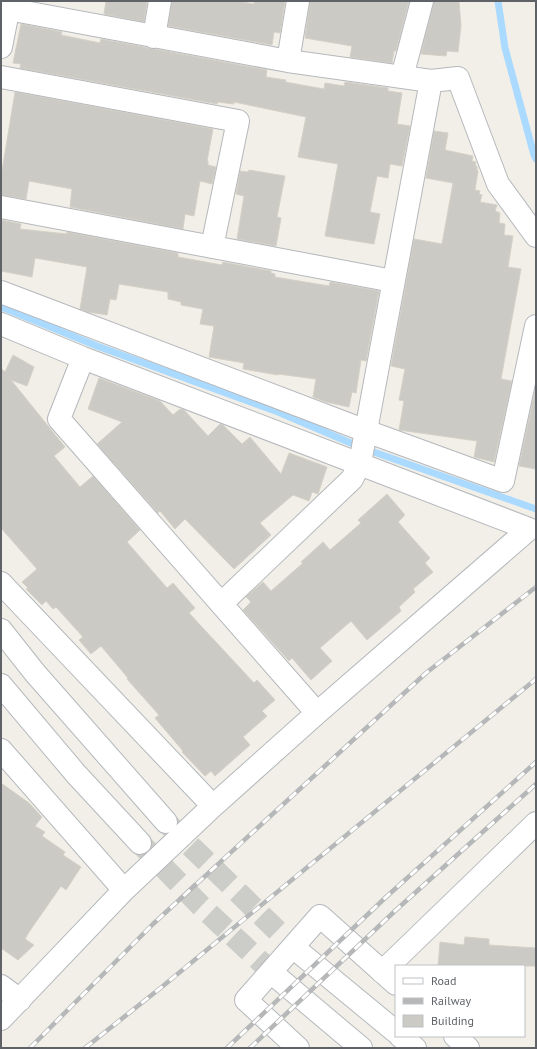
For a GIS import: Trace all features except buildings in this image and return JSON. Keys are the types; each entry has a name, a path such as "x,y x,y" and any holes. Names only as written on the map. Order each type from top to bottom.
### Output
{"street":[{"path":"154,37 160,1"},
{"path":"288,61 298,1"},
{"path":"402,77 422,1"},
{"path":"1,47 9,5 154,37 288,61 431,81 458,78 498,184 536,236"},
{"path":"1,76 238,121 212,247"},
{"path":"222,603 352,479 360,463 431,81"},
{"path":"1,207 393,281"},
{"path":"1,292 366,431 503,481 536,326"},
{"path":"1,324 83,358 529,529 317,713 213,806 124,890 1,1019"},
{"path":"83,358 59,419 317,713"},
{"path":"1,583 213,806"},
{"path":"1,630 40,679 166,822"},
{"path":"1,685 76,774 140,843"},
{"path":"1,750 124,890"},
{"path":"401,965 536,823"},
{"path":"296,1047 246,1000 320,916 389,978"},
{"path":"299,952 395,1031"},
{"path":"278,978 361,1048"},
{"path":"1,986 20,1000"},
{"path":"401,1037 415,1048"},
{"path":"455,1037 468,1048"}],"waterway":[{"path":"498,1 505,48 536,159"},
{"path":"1,307 97,346 278,412 353,444"},
{"path":"371,451 536,509"}],"tunnel":[{"path":"167,823 299,952"},
{"path":"140,843 201,906 278,978"}],"railway":[{"path":"30,1048 153,924 426,673 536,587"},
{"path":"85,1048 163,986 536,679"},
{"path":"227,1048 385,898 536,762"},
{"path":"250,1048 396,910 536,784"}]}
